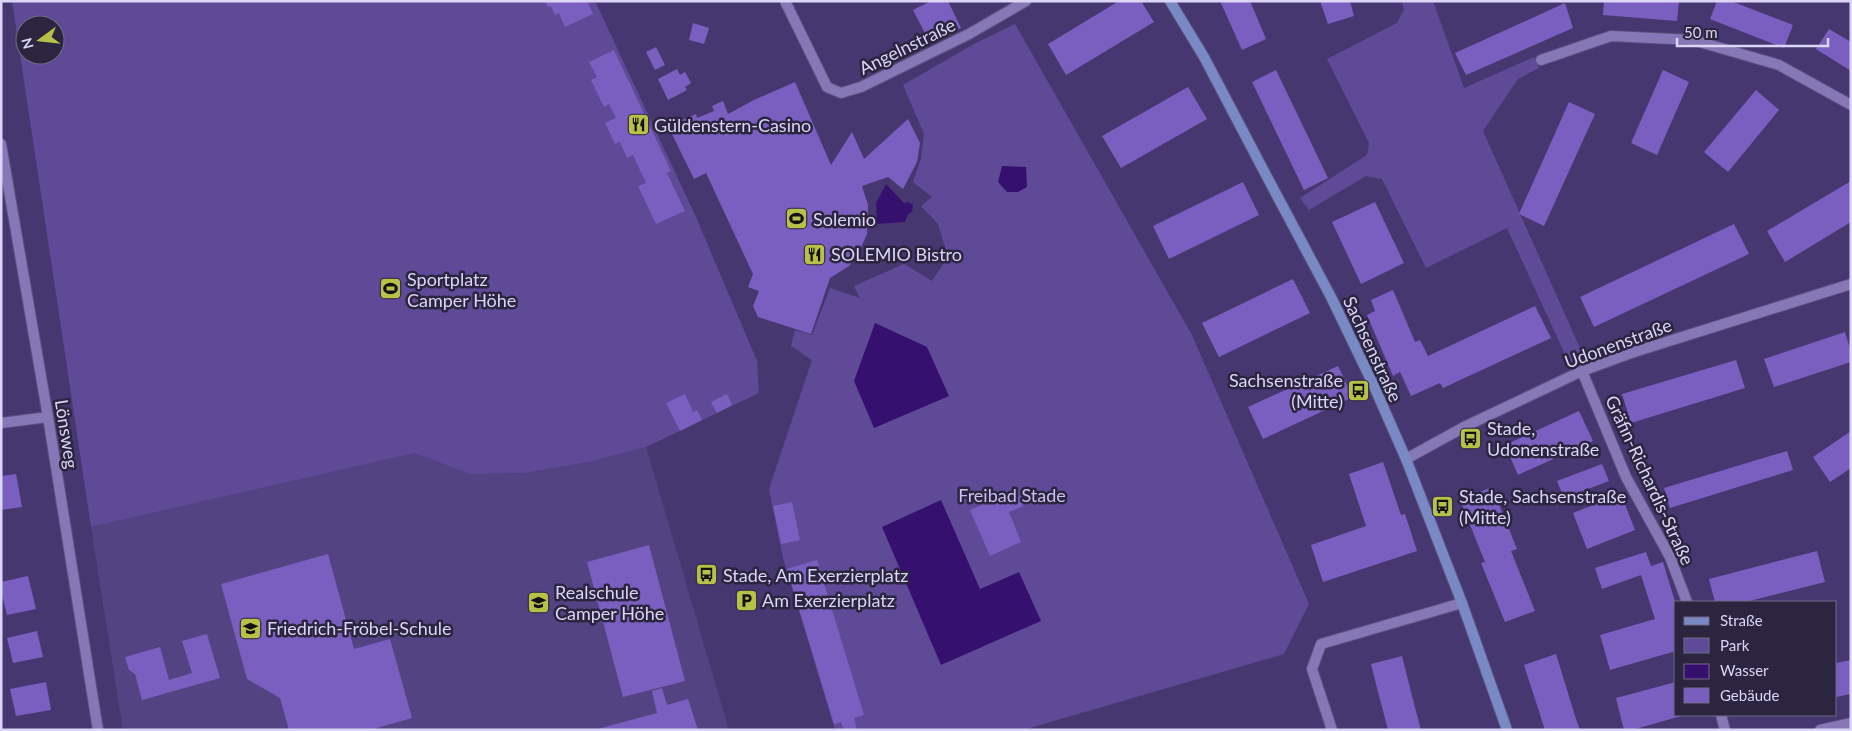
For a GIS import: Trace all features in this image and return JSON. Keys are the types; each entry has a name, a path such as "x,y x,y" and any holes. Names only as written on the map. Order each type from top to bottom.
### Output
{"street":[{"name":"Angelnstraße","path":"785,1 827,87 841,93 861,87 969,34 1026,1"},
{"name":"Sachsenstraße","path":"1170,1 1204,57 1331,297 1373,384 1406,459 1462,603 1507,730"},
{"path":"1541,60 1611,36 1694,40 1779,65 1851,105"},
{"name":"Lönsweg","path":"1,144 48,417 98,730"},
{"name":"Udonenstraße","path":"1406,459 1466,426 1582,372 1631,353 1851,284"},
{"name":"Gräfin-Richardis-Straße","path":"1582,372 1626,477 1670,557 1687,601"},
{"path":"1,423 48,417"},
{"path":"1332,730 1312,669 1321,644 1462,603"},
{"path":"1721,716 1725,730"},
{"path":"1820,730 1851,723"}],"shaded area":[{"path":"646,447 729,730 123,730 91,527 415,453 469,474 523,473 589,462"}],"green space":[{"name":"Sportplatz Camper Höhe","path":"12,1 595,1 696,217 757,361 759,393 646,447 589,462 524,473 469,474 415,453 91,527 22,65 65,65 65,15 15,15 15,21"},
{"path":"1402,1 1433,1 1464,88 1534,57 1539,68 1518,79 1483,131 1584,357 1569,363 1507,228 1426,268 1382,179 1366,176 1309,210 1300,198 1367,155 1369,143 1327,59 1397,23 1404,10"},
{"name":"Freibad Stade","path":"1015,24 1192,335 1309,604 1284,654 1023,730 835,730 783,558 769,489 812,360 791,346 795,330 812,335 830,288 860,298 854,286 904,264 932,281 948,257 938,224 921,206 932,197 913,182 921,159 924,134 903,85 974,44"}],"water":[{"path":"1002,166 1026,167 1027,187 1018,192 1007,192 998,182"},
{"path":"886,184 904,203 908,202 913,205 912,212 908,214 905,222 877,224 876,203"},
{"path":"875,323 927,347 949,396 874,428 854,381"},
{"path":"941,500 980,589 1019,572 1041,621 941,665 882,527"}],"building":[{"path":"545,1 587,1 593,14 565,27 559,13 555,15 551,6 548,7"},
{"path":"931,1 948,1 961,28 930,43 913,10"},
{"path":"1119,1 1141,1 1154,22 1066,75 1048,44"},
{"path":"1220,1 1250,1 1266,39 1242,50"},
{"path":"1320,1 1350,1 1354,16 1328,24"},
{"path":"1604,1 1679,1 1677,21 1603,15"},
{"path":"1717,1 1731,1 1793,25 1784,48 1710,19"},
{"path":"1565,3 1573,28 1466,75 1455,53"},
{"path":"693,23 709,28 704,44 689,40"},
{"path":"1829,29 1851,42 1851,71 1816,49"},
{"path":"656,47 665,65 655,70 646,52"},
{"path":"614,50 671,171 667,173 685,211 656,224 638,186 646,183 633,155 627,158 620,142 615,144 605,123 616,118 609,104 604,107 591,80 597,77 589,62"},
{"path":"677,69 680,75 685,72 691,83 685,87 687,90 668,100 658,79"},
{"path":"1276,70 1328,178 1304,190 1252,82"},
{"path":"1663,70 1689,82 1657,155 1631,143"},
{"name":"Solemio","path":"795,82 831,165 852,132 864,159 908,119 920,143 917,162 903,189 888,177 862,186 868,205 867,234 859,252 849,266 830,278 811,334 758,317 753,306 759,291 748,287 753,274 706,173 694,179 668,126 696,114 697,118 714,111 712,106 723,101 728,114"},
{"path":"1188,87 1207,119 1121,168 1102,136"},
{"path":"1756,90 1779,110 1728,172 1704,152"},
{"path":"1569,102 1595,114 1544,226 1519,214"},
{"path":"1851,181 1851,222 1785,262 1767,231"},
{"path":"1243,182 1259,215 1169,259 1153,226"},
{"path":"1375,202 1404,263 1361,284 1332,222"},
{"path":"1734,224 1749,254 1594,327 1580,297"},
{"path":"1293,279 1310,313 1219,357 1202,323"},
{"path":"1393,290 1415,342 1420,340 1428,356 1535,306 1551,338 1443,388 1440,383 1411,396 1400,372 1393,376 1367,315 1375,311 1371,300"},
{"path":"1845,332 1851,352 1851,362 1774,387 1764,359"},
{"path":"1736,360 1745,388 1631,423 1622,394"},
{"path":"1338,366 1353,397 1263,439 1248,407"},
{"path":"685,394 693,412 697,410 702,420 680,431 666,403"},
{"path":"727,394 732,405 717,413 711,402"},
{"path":"1579,411 1593,441 1518,475 1505,445"},
{"path":"1851,431 1851,468 1830,482 1813,457"},
{"path":"1787,451 1793,470 1670,508 1664,488"},
{"path":"1383,462 1401,515 1405,514 1417,551 1323,582 1311,545 1366,526 1349,474"},
{"path":"1602,464 1609,481 1564,498 1557,481"},
{"path":"16,474 22,507 1,510 1,476"},
{"path":"1492,487 1517,549 1511,551 1535,611 1505,622 1481,563 1485,562 1460,500"},
{"path":"1016,490 1023,506 1009,512 1021,542 990,556 970,510"},
{"path":"1621,494 1635,530 1587,549 1573,513"},
{"path":"792,502 800,540 781,544 773,506"},
{"path":"649,545 685,681 623,697 587,562"},
{"path":"1817,551 1825,582 1749,601 1715,601 1709,579"},
{"path":"1646,552 1651,566 1663,562 1675,601 1674,652 1610,670 1600,635 1655,619 1641,575 1602,589 1595,568"},
{"path":"328,554 354,649 390,639 412,718 370,730 289,730 280,698 247,679 221,584"},
{"path":"817,560 864,715 854,718 857,730 844,730 841,722 834,724 787,569"},
{"path":"28,576 36,609 7,615 1,591 1,582"},
{"path":"37,631 43,657 13,663 7,638"},
{"path":"207,634 220,678 142,700 135,674 129,670 125,657 160,647 169,680 192,673 182,641"},
{"path":"1556,654 1580,730 1545,730 1524,665"},
{"path":"1402,656 1421,730 1388,730 1378,692 1371,664"},
{"path":"1851,660 1851,694 1837,697 1837,663"},
{"path":"46,682 51,710 16,716 10,689"},
{"path":"1674,683 1674,716 1681,716 1632,730 1624,730 1616,698"},
{"path":"662,688 667,705 688,699 698,730 594,730 657,713 652,691"}],"place":[{"name":"Güldenstern-Casino","path":"638,125"},
{"name":"Solemio","path":"797,219"},
{"name":"SOLEMIO Bistro","path":"815,254"},
{"name":"Sportplatz Camper Höhe","path":"391,289"},
{"name":"Sachsenstraße (Mitte)","path":"1359,390"},
{"name":"Stade, Udonenstraße","path":"1471,438"},
{"name":"Stade, Sachsenstraße (Mitte)","path":"1443,506"},
{"name":"Stade, Am Exerzierplatz","path":"707,575"},
{"name":"Am Exerzierplatz","path":"746,600"},
{"name":"Realschule Camper Höhe","path":"539,602"},
{"name":"Friedrich-Fröbel-Schule","path":"251,628"}]}
